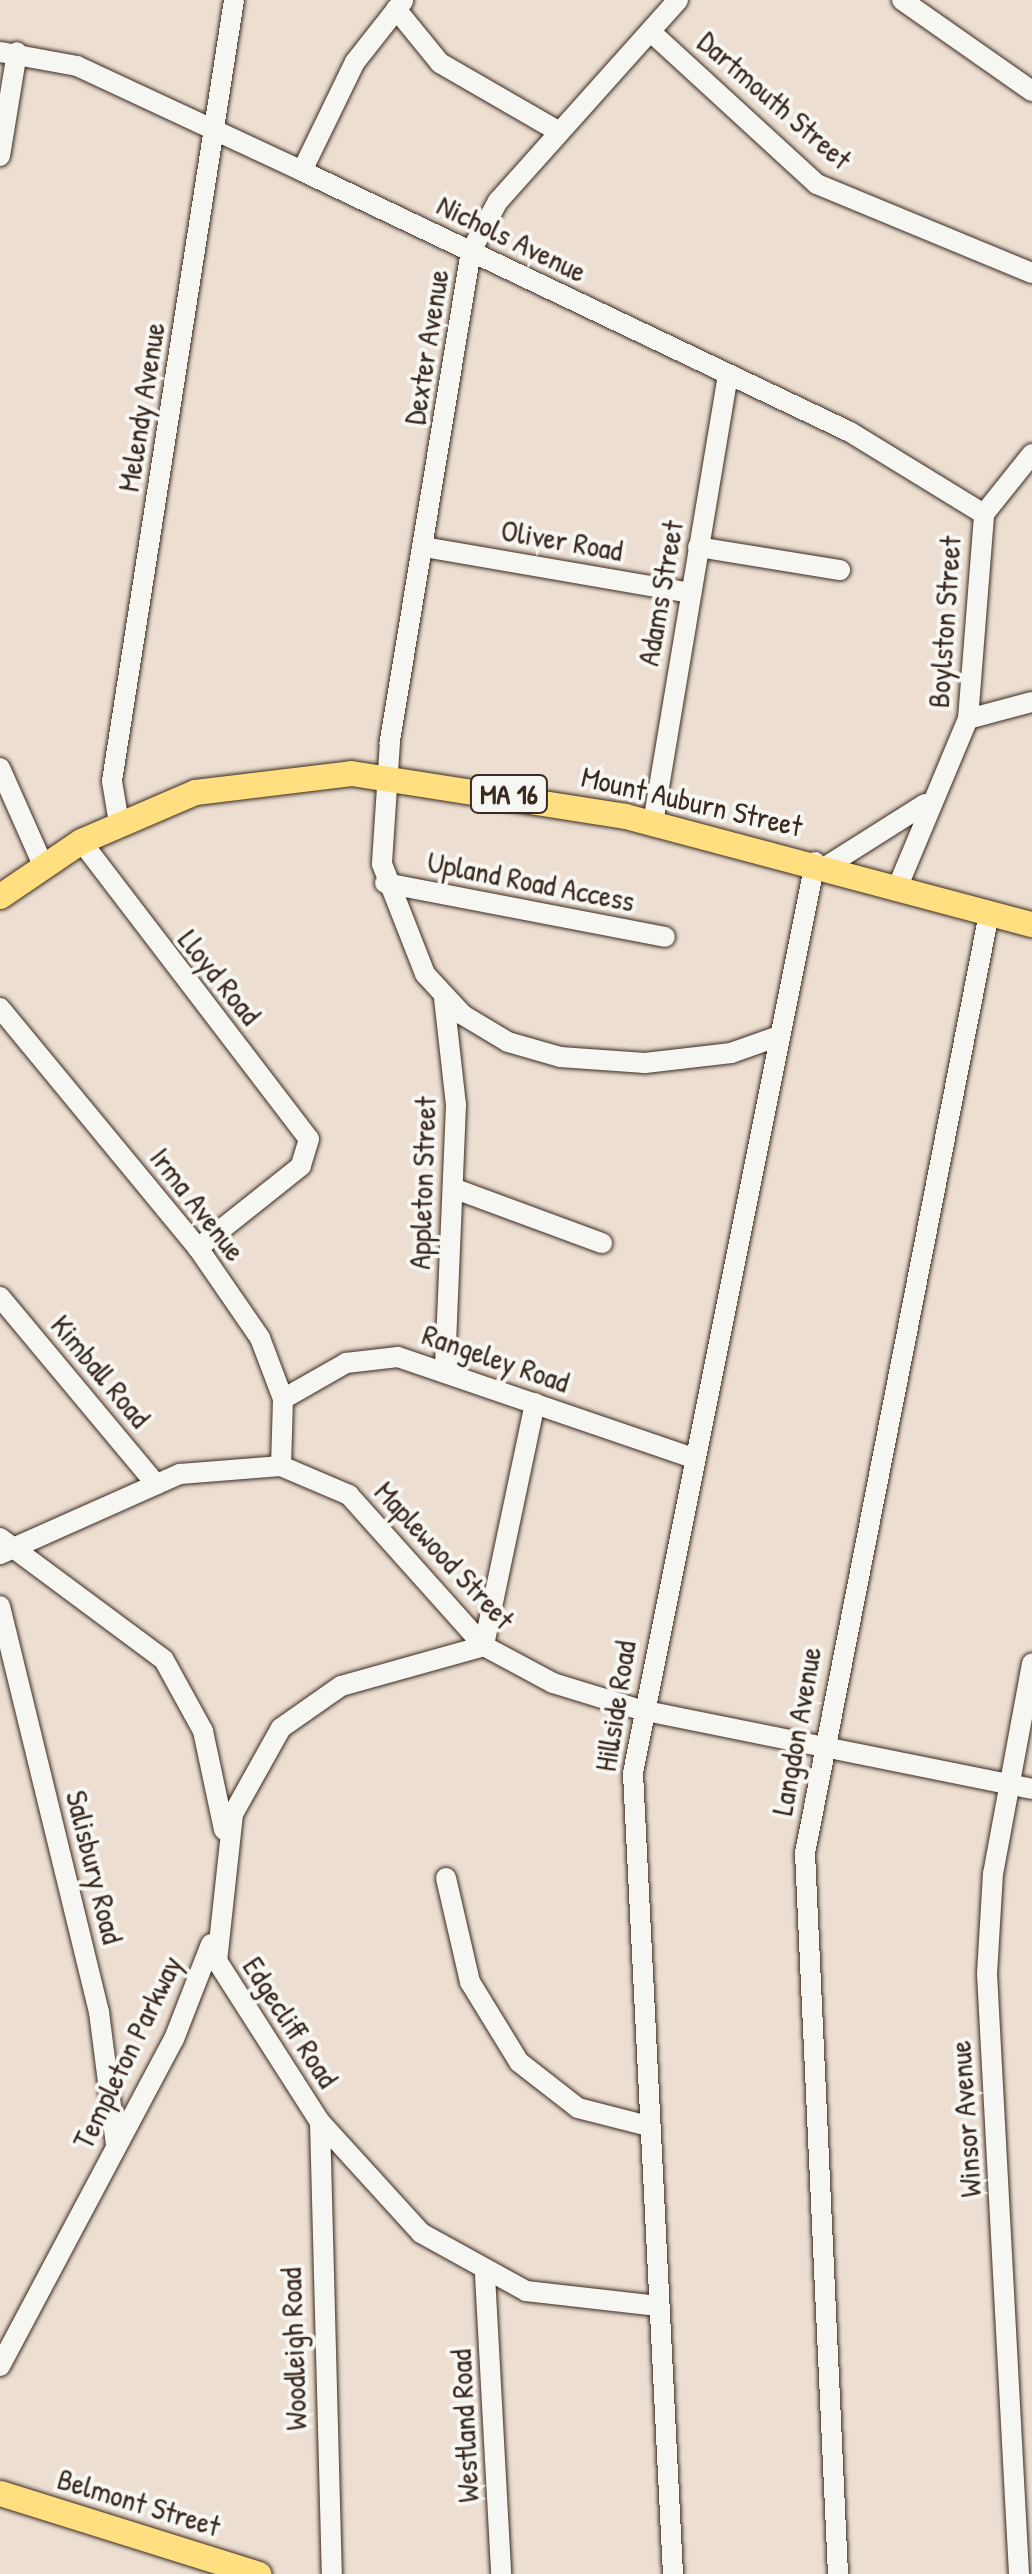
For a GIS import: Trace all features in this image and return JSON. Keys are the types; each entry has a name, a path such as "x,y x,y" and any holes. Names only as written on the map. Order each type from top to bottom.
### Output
{"main road":[{"name":"Mount Auburn Street","path":"0,896 42,863 119,823 245,780 386,776 653,823 821,864 1032,924"},
{"name":"Belmont Street","path":"0,2492 260,2574"}],"street":[{"name":"Melendy Avenue","path":"119,823 112,781 234,0"},
{"name":"Dexter Avenue","path":"385,883 386,776 472,251 487,215 678,0"},
{"path":"902,0 1032,92"},
{"path":"302,170 356,62 400,4 440,63 558,132"},
{"name":"Dartmouth Street","path":"651,32 817,184 1032,274"},
{"name":"Nichols Avenue","path":"8,52 77,66 302,170 894,455 984,514"},
{"path":"0,156 8,52"},
{"name":"Adams Street","path":"653,823 728,374"},
{"name":"Boylston Street","path":"898,886 927,802 968,719 984,514 1032,454"},
{"path":"698,546 840,570"},
{"name":"Oliver Road","path":"424,548 690,593"},
{"path":"968,719 1032,702"},
{"path":"0,768 42,863"},
{"path":"821,864 927,802"},
{"name":"Lloyd Road","path":"81,841 303,1128 310,1150 198,1248"},
{"name":"Hillside Road","path":"672,2574 632,1818 641,1710 779,1036 821,864"},
{"path":"385,883 444,998 508,1042 587,1062 704,1058 779,1036"},
{"name":"Upland Road Access","path":"385,883 666,937"},
{"name":"Langdon Avenue","path":"838,2574 804,1910 821,1747 989,913"},
{"name":"Appleton Street","path":"444,998 456,1088 445,1371"},
{"name":"Irma Avenue","path":"0,1008 198,1248 260,1338 283,1399 281,1466"},
{"path":"452,1188 602,1244"},
{"name":"Kimball Road","path":"0,1297 156,1484"},
{"name":"Rangeley Road","path":"283,1399 363,1357 445,1371 693,1458"},
{"path":"484,1646 535,1402"},
{"name":"Maplewood Street","path":"5,1546 206,1467 281,1466 370,1512 484,1646 552,1683 641,1710 1032,1789"},
{"name":"Templeton Parkway","path":"0,2366 201,1981 222,1873 217,1778 180,1684 143,1640 5,1546"},
{"name":"Salisbury Road","path":"0,1606 99,2012 116,2144"},
{"name":"Edgecliff Road","path":"484,1646 341,1686 299,1711 242,1788 222,1873 221,1978 254,2012 320,2122 399,2215 485,2275 573,2302 658,2306"},
{"name":"Winsor Avenue","path":"1019,2574 987,1974 1006,1785 1032,1664"},
{"path":"446,1878 470,1982 519,2062 578,2108 648,2126"},
{"name":"Woodleigh Road","path":"320,2122 332,2574"},
{"name":"Westland Road","path":"485,2275 500,2574"}]}
